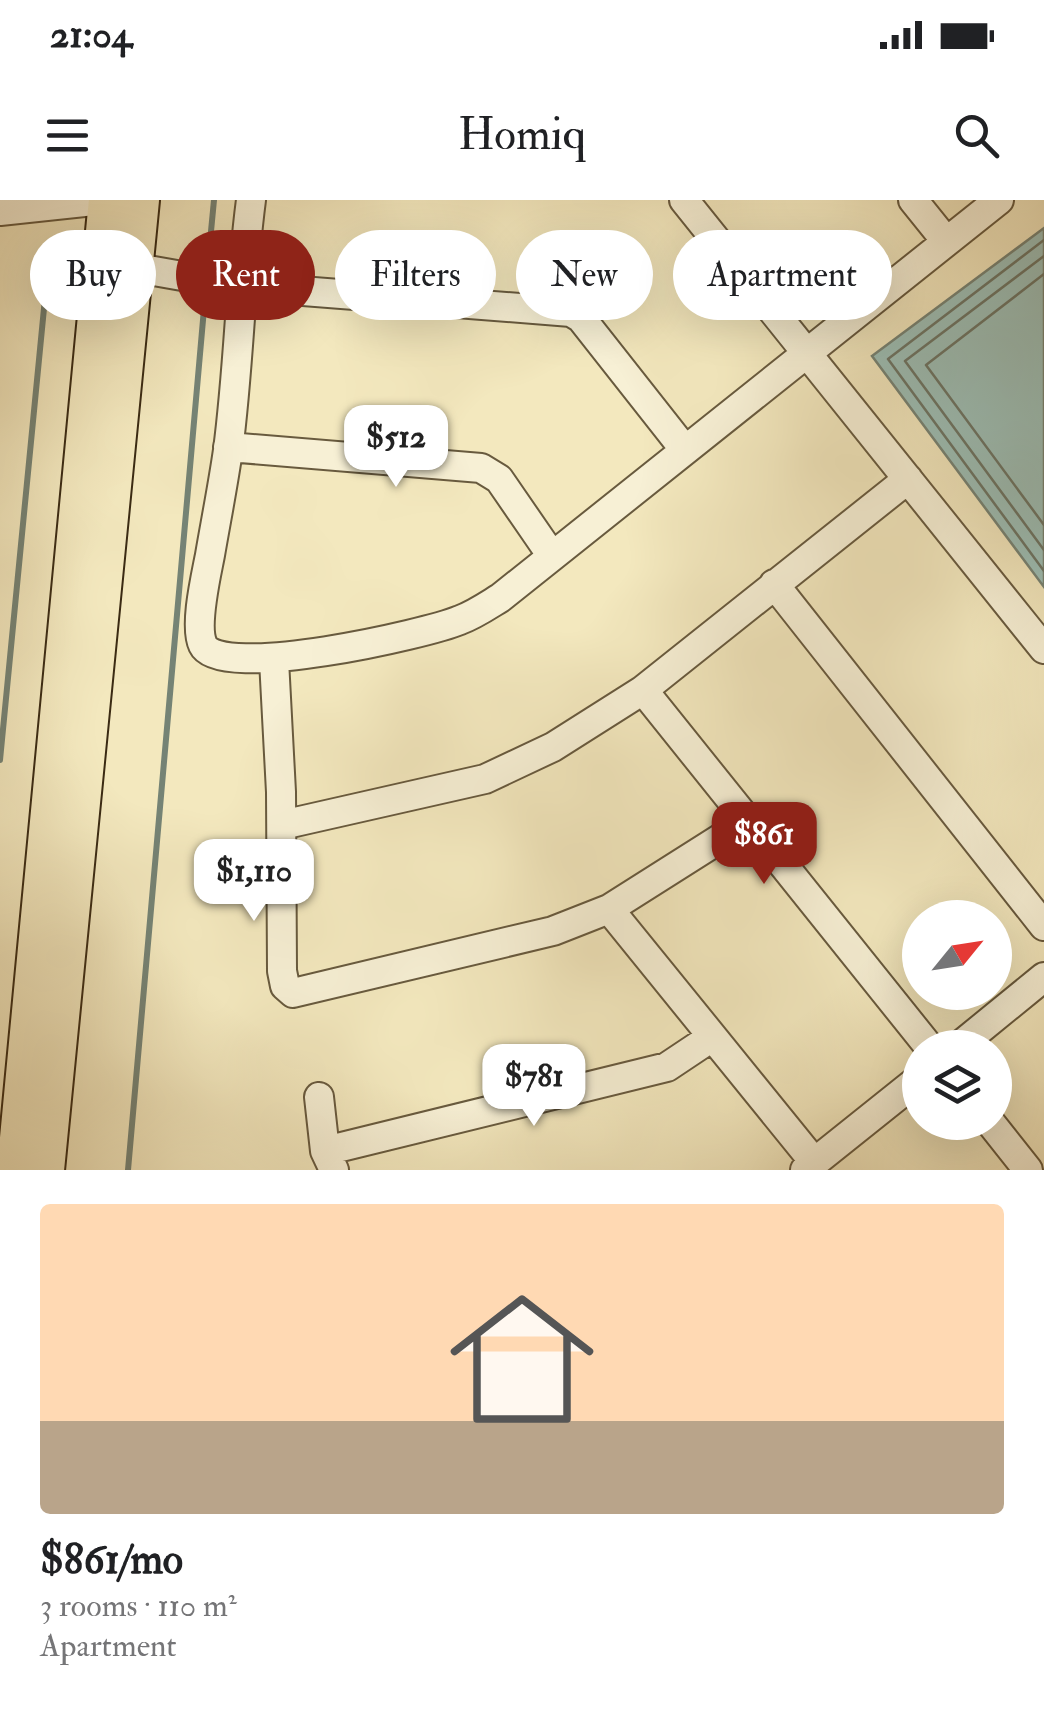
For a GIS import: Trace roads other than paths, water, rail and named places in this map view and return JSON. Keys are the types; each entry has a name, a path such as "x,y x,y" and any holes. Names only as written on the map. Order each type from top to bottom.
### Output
{"main road":[{"path":"16,1170 8,1063 106,200"},
{"path":"136,230 140,200"},
{"path":"44,1170 70,943 126,320"}],"street":[{"path":"0,211 106,200"},
{"path":"247,230 251,200"},
{"path":"684,200 1044,649"},
{"path":"912,200 946,242"},
{"path":"237,320 228,447 204,586 204,647 223,659 274,660 459,621 500,598 999,200"},
{"path":"315,292 572,312 581,318 685,450"},
{"path":"228,447 480,468 499,479 552,556"},
{"path":"282,825 485,779 553,747 643,690 908,478"},
{"path":"774,584 1044,926"},
{"path":"274,660 282,825 282,971 285,986 293,994 553,931 609,909 748,821"},
{"path":"643,690 916,1030"},
{"path":"609,909 810,1167 902,1093"},
{"path":"979,1030 1044,977"},
{"path":"319,1098 329,1160 667,1067 712,1037"},
{"path":"1004,1140 1028,1170"}],"water":[{"path":"1044,228 1044,587 872,356"}],"waterway":[{"path":"211,230 214,200"},
{"path":"0,760 43,320"},
{"path":"128,1170 203,320"}]}
